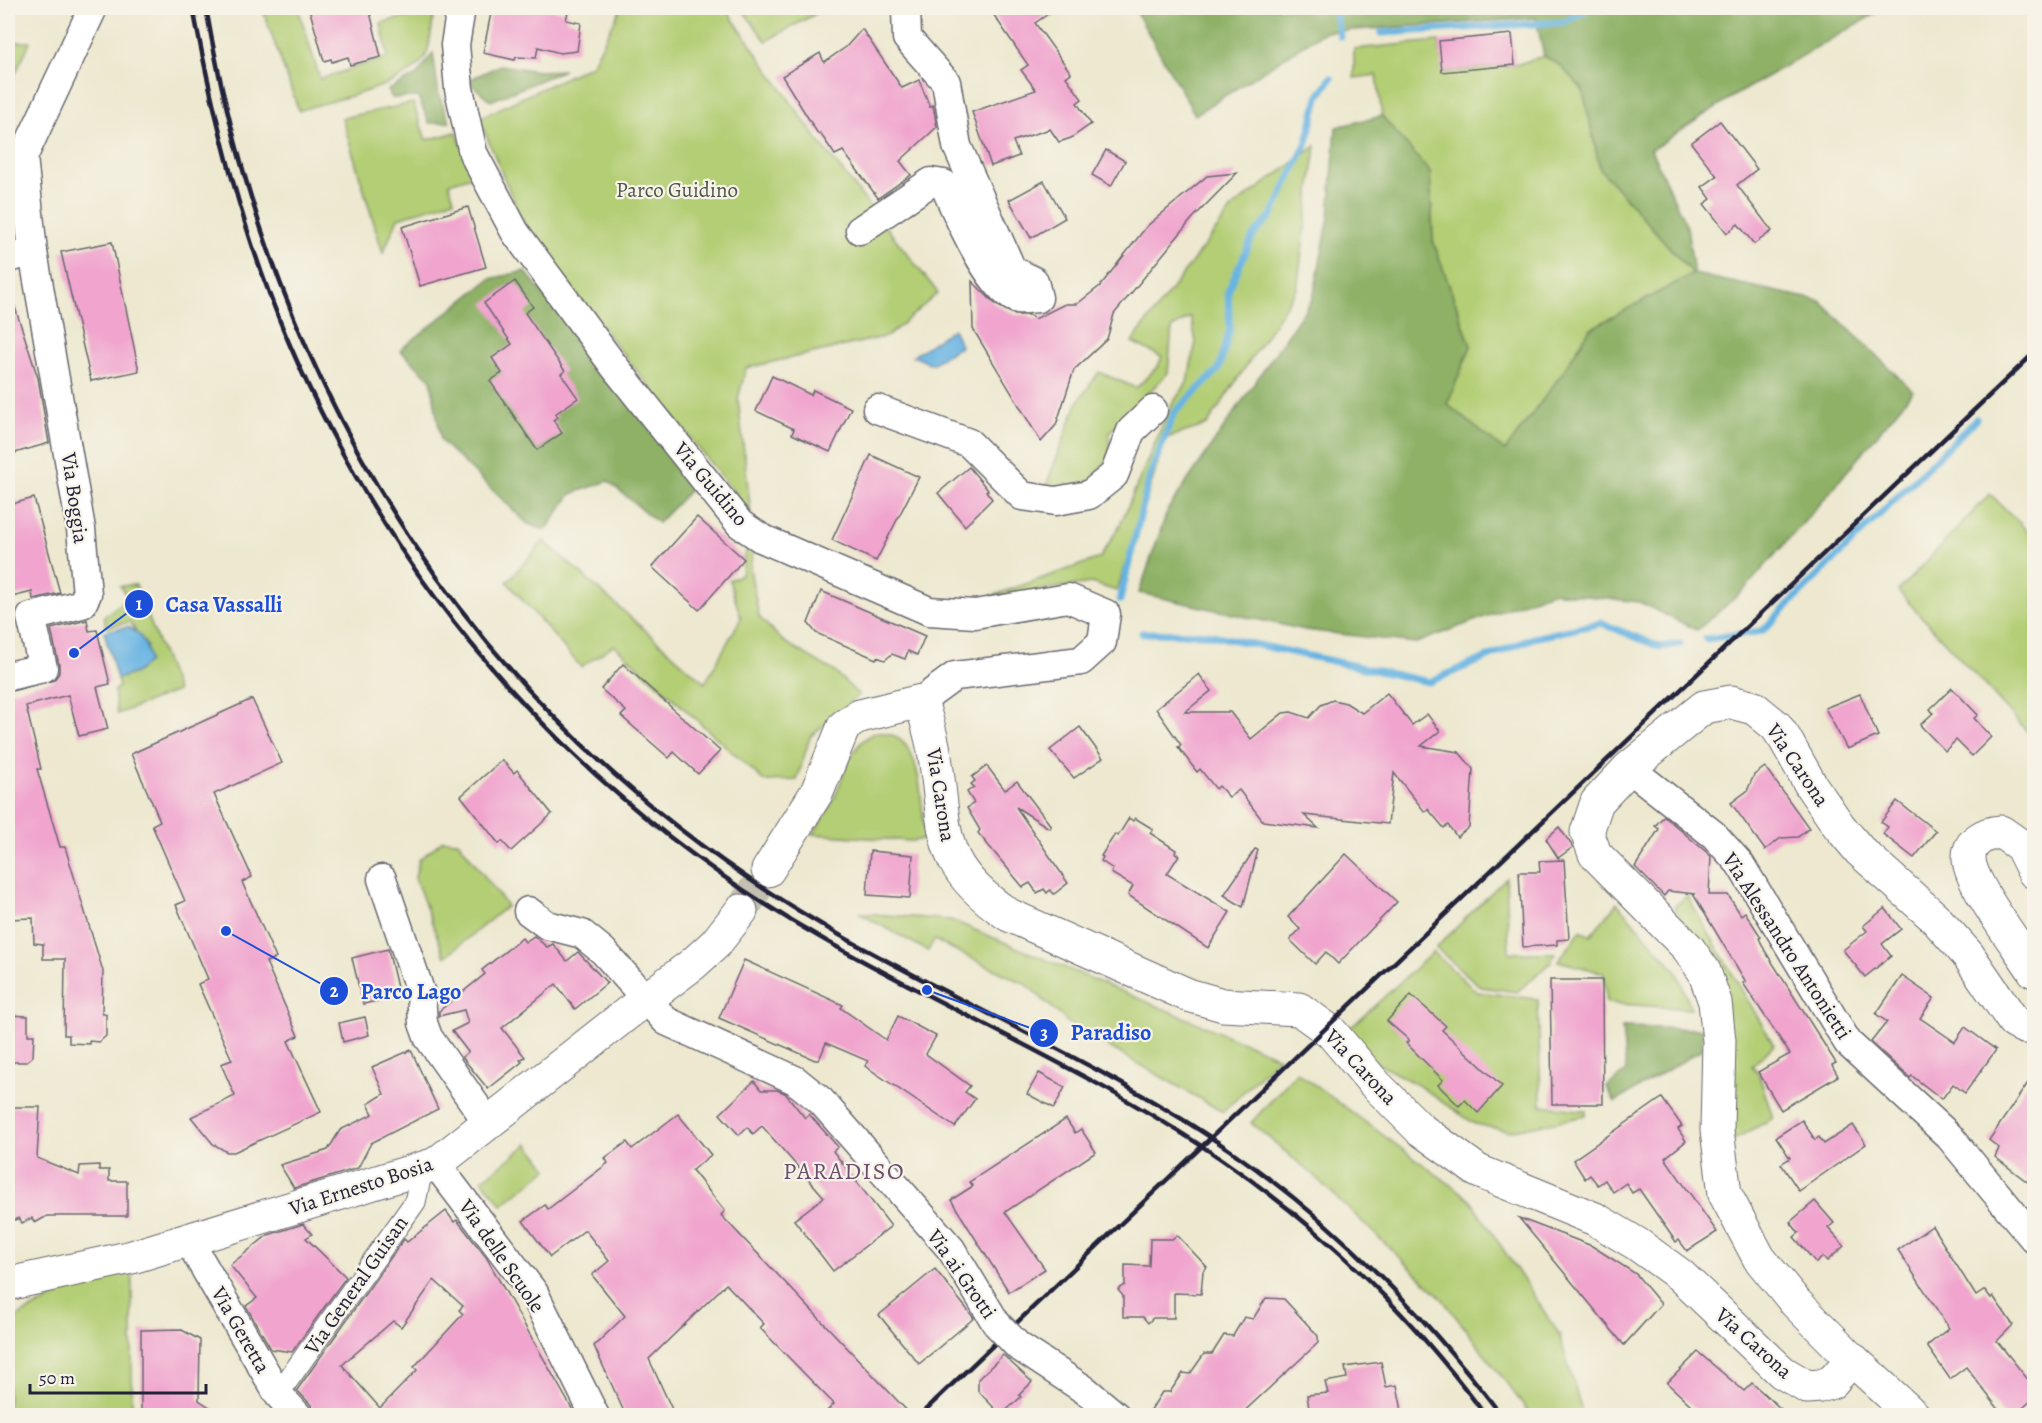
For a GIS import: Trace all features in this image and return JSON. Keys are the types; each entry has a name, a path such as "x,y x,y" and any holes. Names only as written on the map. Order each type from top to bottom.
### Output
{"street":[{"path":"20,255 23,157 93,8"},
{"name":"Via Guidino","path":"461,8 455,45 459,89 473,153 515,232 614,366 740,524 761,538 929,610 975,614 1068,598 1106,614 1102,642 1081,661 955,676 921,701"},
{"path":"860,230 931,182 944,184 960,221 996,284 1015,299 1038,298 1034,281 1012,270 982,205 957,146 946,82 907,38 906,8"},
{"name":"Via Boggia","path":"8,675 43,668 32,617 82,604 87,594 81,529 20,255"},
{"path":"877,409 969,443 1022,495 1056,501 1089,495 1114,475 1131,431 1153,410"},
{"path":"768,870 817,792 844,726 860,716 921,701"},
{"name":"Via Carona","path":"921,701 934,752 944,835 952,858 965,877 992,903 1009,915 1188,995 1234,1006 1299,1009 1331,1032 1374,1083 1420,1129 1478,1171 1595,1219 1637,1244 1680,1275 1782,1372 1807,1387 1832,1382 1852,1359 1796,1303 1759,1258 1725,1194 1717,1130 1718,1023 1715,1002 1704,971 1688,948 1595,854 1587,832 1597,801 1629,768 1704,707 1731,702 1754,708 1780,732 1812,787 1860,851 1934,917 1968,955 2014,1022 2024,1027 2034,1026"},
{"name":"Via Alessandro Antonietti","path":"1629,768 1714,836 1740,864 1848,1043 1949,1136 2034,1239"},
{"path":"2034,872 2022,846 2001,832 1983,836 1971,849 1969,858 1974,877 2034,971"},
{"path":"382,879 421,994 423,1023 428,1037 488,1123"},
{"name":"Via Ernesto Bosia","path":"8,1284 132,1257 429,1167 700,958 715,944 741,910"},
{"name":"Via ai Grotti","path":"528,911 547,925 582,934 603,951 666,1021 795,1080 821,1101 951,1249 996,1323 1018,1346 1085,1390 1116,1416"},
{"name":"Via General Guisan","path":"275,1405 415,1202 429,1167"},
{"name":"Via delle Scuole","path":"429,1167 534,1293 595,1416"},
{"name":"Via Geretta","path":"189,1241 275,1405 298,1416"},
{"path":"1852,1359 1914,1416"}],"green space":[{"path":"262,8 298,8 320,79 388,57 381,23 421,13 421,8 432,8 434,11 427,53 419,65 406,75 369,90 299,111"},
{"name":"Parco Guidino","path":"621,8 725,8 817,139 938,293 888,336 746,368 738,399 751,514 527,233 479,118 592,65"},
{"path":"741,8 823,8 824,9 766,41"},
{"path":"1134,8 1885,8 1730,98 1651,150 1687,227 1694,274 1820,301 1913,391 1826,497 1743,591 1697,630 1639,602 1551,592 1416,643 1305,630 1139,593 1168,509 1313,298 1329,217 1336,127 1382,116 1430,172 1433,241 1471,346 1447,404 1505,451 1561,375 1590,329 1693,274 1600,169 1583,90 1560,65 1544,56 1536,18 1324,32 1195,115"},
{"path":"1439,41 1443,72 1515,65 1544,56 1560,65 1583,90 1600,169 1693,274 1590,329 1561,375 1505,451 1447,404 1471,346 1433,241 1430,173 1382,116 1377,75 1354,78 1354,49"},
{"path":"8,42 30,42 8,90"},
{"path":"433,53 439,96 450,122 429,123 418,97 392,98 388,90 417,75"},
{"path":"500,65 538,71 564,70 491,101 467,81"},
{"path":"413,103 426,140 457,132 472,176 449,183 454,200 398,218 383,253 342,118"},
{"path":"1316,146 1297,289 1207,425 1166,438 1117,591 1091,583 989,597 1100,558 1120,525 1170,407 1187,383 1196,342 1191,317 1172,328 1168,373 1110,432 1109,458 1088,484 1066,496 1046,486 1077,403 1099,372 1136,388 1158,366 1162,357 1132,342 1234,206"},
{"path":"525,271 694,486 658,523 608,481 571,494 546,530 528,524 441,441 431,380 400,350 490,279"},
{"path":"1990,494 2034,537 2034,739 1898,591"},
{"path":"544,541 705,683 741,618 729,580 742,574 745,553 754,543 750,569 759,617 783,641 834,671 859,695 810,737 797,780 764,781 614,645 581,667 507,582"},
{"path":"136,585 177,691 117,714 114,690 119,687 117,679 135,673 147,647 130,622 106,627 104,616 128,598 120,586"},
{"path":"875,733 892,735 904,743 912,756 917,771 926,839 911,841 813,834 831,805 852,755 858,746"},
{"path":"443,840 458,841 507,906 445,957 415,878 419,860"},
{"path":"1506,878 1509,953 1555,953 1551,962 1517,992 1481,987 1436,948"},
{"path":"1687,896 1774,1045 1752,1066 1758,1072 1773,1118 1732,1141 1725,986 1674,907"},
{"path":"1617,903 1677,972 1691,1009 1607,1003 1604,973 1558,961 1581,930 1590,936"},
{"path":"859,913 951,920 1279,1057 1223,1112 1072,1026 1027,985 934,940 928,951"},
{"path":"1433,952 1477,992 1538,999 1541,1105 1586,1111 1586,1116 1508,1131 1475,1124 1416,1084 1376,1063 1346,1032"},
{"path":"1622,1027 1703,1029 1701,1050 1615,1102 1607,1087 1626,1071"},
{"path":"1297,1072 1470,1199 1559,1334 1583,1415 1531,1415 1440,1296 1312,1174 1251,1123"},
{"path":"528,1144 548,1169 502,1205 482,1180"},
{"path":"132,1257 132,1415 8,1416 8,1325 18,1316"}],"water":[{"path":"953,329 961,346 932,364 913,356"},
{"path":"128,627 138,633 144,642 149,662 135,673 117,679 104,631"}],"building":[{"path":"309,8 369,8 381,57 350,65 348,57 332,62 331,59 324,61"},
{"path":"492,8 545,8 568,12 566,20 581,23 577,51 560,53 538,47 536,58 516,57 515,60 483,53"},
{"path":"989,8 1057,8 1035,23 1071,73 1066,77 1082,99 1077,103 1091,124 1071,138 1059,142 1050,129 1013,141 1019,156 991,166 972,112 1036,90 1021,70 1028,65"},
{"path":"862,29 902,88 919,80 930,107 933,105 937,127 900,161 911,175 878,198 843,151 835,155 820,133 818,134 782,76 820,53 824,62 846,47"},
{"path":"1512,34 1515,65 1442,72 1439,41"},
{"path":"1720,121 1757,169 1737,185 1772,231 1754,244 1738,224 1727,233 1704,204 1711,199 1702,187 1717,176 1691,143"},
{"path":"1106,150 1125,161 1111,186 1092,175"},
{"path":"1237,173 1192,219 1114,314 1107,339 1074,370 1056,425 1041,442 973,329 972,281 996,305 1015,315 1029,315 1035,319 1065,304 1077,304 1100,286 1147,226 1207,176"},
{"path":"1044,181 1065,218 1031,238 1009,200"},
{"path":"468,207 486,267 420,286 402,227"},
{"path":"112,242 139,371 91,381 61,252"},
{"path":"515,281 533,307 525,313 565,371 561,374 578,398 555,414 558,417 553,420 562,433 537,450 490,381 502,373 492,358 512,344 484,303"},
{"path":"12,298 38,378 49,443 8,455 8,299"},
{"path":"772,376 811,395 813,390 851,408 830,452 792,434 794,429 756,411"},
{"path":"871,455 919,477 876,561 832,540"},
{"path":"969,467 988,490 986,491 992,499 965,526 938,493"},
{"path":"34,498 60,593 33,599 32,592 8,598 8,505"},
{"path":"697,517 744,559 699,610 652,567"},
{"path":"821,591 925,636 917,655 908,651 905,659 892,654 885,660 877,657 876,659 816,633 808,623"},
{"path":"87,620 89,631 97,630 110,684 97,687 108,729 79,736 68,695 26,706 41,769 37,769 60,847 65,847 103,971 102,1014 106,1014 106,1036 99,1042 89,1041 89,1044 69,1043 69,1035 64,1035 65,959 43,959 43,944 34,943 33,918 8,919 8,692 54,680 59,673 59,665 51,629"},
{"path":"623,664 720,751 698,774 674,752 669,758 621,716 626,711 601,689"},
{"path":"1199,674 1211,691 1185,712 1230,712 1251,739 1283,713 1291,712 1309,718 1321,705 1333,700 1346,703 1362,713 1387,693 1412,725 1427,714 1440,731 1421,746 1459,752 1473,769 1469,827 1457,837 1448,825 1444,828 1428,809 1425,812 1394,773 1388,824 1304,815 1318,828 1263,821 1239,790 1229,797 1219,786 1216,789 1200,769 1197,772 1178,747 1181,745 1156,709"},
{"path":"1952,688 1978,715 1974,718 1991,737 1972,756 1956,740 1945,751 1920,725 1933,713 1930,709"},
{"path":"1860,694 1878,736 1847,749 1825,708"},
{"path":"252,699 282,763 214,794 252,877 242,882 276,958 266,962 298,1036 288,1041 321,1112 234,1152 227,1152 213,1144 191,1117 235,1096 221,1064 232,1060 198,984 208,979 176,905 185,901 152,825 160,821 131,754"},
{"path":"1080,727 1103,758 1074,778 1050,750"},
{"path":"502,760 514,773 517,770 552,814 511,851 502,841 499,844 461,796"},
{"path":"987,766 1005,790 1017,781 1051,826 1049,828 1016,807 1068,883 1054,894 1050,890 1047,893 1044,889 1037,893 1030,883 1023,887 978,833 980,830 967,808 974,803 967,792 974,787 971,784 975,781 972,777"},
{"path":"1765,767 1809,828 1798,837 1781,838 1765,850 1731,803 1747,791 1754,775"},
{"path":"1897,801 1936,831 1914,858 1883,834 1888,827 1881,822"},
{"path":"1664,816 1711,856 1709,895 1728,895 1741,915 1745,912 1761,937 1759,938 1765,951 1836,1063 1832,1065 1838,1076 1781,1110 1758,1072 1790,1054 1743,983 1746,982 1693,894 1696,894 1668,891 1664,896 1635,867 1659,829 1655,826"},
{"path":"1129,818 1133,821 1135,818 1153,829 1150,833 1176,850 1175,853 1179,855 1167,874 1230,912 1208,948 1128,895 1133,886 1111,873 1113,869 1101,861 1103,857 1101,856 1115,834 1118,836"},
{"path":"1559,827 1573,847 1558,858 1546,839"},
{"path":"1255,849 1258,850 1243,907 1224,895"},
{"path":"870,851 913,855 910,898 867,895"},
{"path":"1346,854 1397,902 1338,964 1326,952 1315,964 1290,940 1300,929 1288,917"},
{"path":"1564,860 1569,939 1557,940 1557,945 1523,947 1519,872 1540,872 1539,861"},
{"path":"1885,908 1901,929 1882,944 1891,956 1865,977 1843,950 1867,931 1863,926"},
{"path":"534,936 547,947 553,944 567,961 578,952 607,983 575,1009 556,984 502,1028 525,1057 520,1060 522,1062 488,1089 462,1057 468,1052 452,1031 468,1023 464,1010 439,1016 439,1011 485,974 482,970 522,938 525,942"},
{"path":"388,949 399,996 363,1004 352,958"},
{"path":"744,960 843,1005 841,1008 886,1040 898,1016 936,1036 926,1054 970,1086 965,1092 975,1099 955,1127 865,1066 868,1061 826,1043 819,1060 815,1060 719,1018"},
{"path":"1902,976 1934,998 1920,1018 1955,1042 1965,1027 1996,1050 1965,1093 1953,1084 1942,1099 1912,1076 1910,1078 1871,1042 1887,1022 1876,1014"},
{"path":"1550,980 1602,980 1603,1104 1552,1104"},
{"path":"1411,995 1446,1026 1442,1030 1502,1086 1478,1113 1465,1100 1459,1106 1438,1085 1443,1080 1406,1043 1409,1040 1387,1021"},
{"path":"8,1015 28,1016 28,1035 34,1035 33,1056 26,1062 8,1062"},
{"path":"365,1017 369,1035 343,1042 339,1023"},
{"path":"411,1050 438,1109 371,1143 358,1168 294,1188 280,1165 328,1150 340,1130 373,1114 368,1104 384,1094 372,1067"},
{"path":"1039,1073 1065,1087 1054,1108 1027,1094"},
{"path":"2034,1074 2034,1187 1995,1157 1999,1148 1989,1140"},
{"path":"754,1081 761,1090 777,1090 785,1093 805,1118 809,1114 838,1147 833,1151 891,1226 833,1271 794,1220 824,1197 762,1126 753,1134 747,1127 739,1135 720,1114"},
{"path":"1662,1098 1682,1126 1678,1129 1686,1141 1665,1158 1717,1232 1687,1251 1679,1240 1676,1242 1639,1189 1632,1193 1626,1183 1613,1192 1605,1180 1598,1185 1590,1175 1585,1179 1573,1160"},
{"path":"8,1107 40,1107 37,1158 79,1175 80,1166 99,1165 99,1170 109,1170 109,1181 127,1181 127,1216 47,1216 35,1223 32,1218 22,1223 19,1218 8,1223"},
{"path":"678,1114 711,1155 692,1170 725,1211 721,1215 912,1416 822,1416 834,1404 760,1328 764,1324 726,1284 649,1359 675,1416 626,1416 594,1346 625,1316 592,1275 609,1261 585,1230 550,1257 523,1221 545,1205 548,1209 608,1163 605,1158 627,1142 632,1149"},
{"path":"1066,1119 1075,1133 1081,1129 1096,1152 1005,1212 1045,1269 1009,1292 951,1200 973,1186 969,1182"},
{"path":"1802,1120 1815,1140 1819,1137 1824,1144 1853,1125 1866,1144 1799,1191 1781,1164 1790,1158 1776,1137"},
{"path":"1815,1201 1834,1223 1828,1228 1844,1246 1827,1261 1823,1257 1816,1263 1794,1237 1799,1233 1790,1222"},
{"path":"446,1211 454,1222 457,1220 486,1257 576,1416 314,1416 311,1405 297,1390 404,1239 407,1242","holes":["434,1280 463,1306 459,1310 463,1314 414,1367 417,1370 380,1408 342,1365 393,1321 401,1327"]},
{"path":"1519,1218 1592,1246 1636,1274 1661,1304 1624,1345"},
{"path":"303,1224 312,1234 306,1238 346,1277 292,1352 271,1349 246,1306 257,1298 230,1265 268,1235"},
{"path":"1932,1226 1976,1296 1985,1290 1991,1298 1993,1296 2013,1325 1997,1341 2034,1387 2034,1398 2014,1416 2004,1416 1966,1367 1950,1379 1927,1346 1949,1328 1898,1250"},
{"path":"1177,1235 1207,1267 1203,1271 1201,1294 1174,1293 1174,1318 1153,1318 1148,1323 1143,1317 1123,1317 1123,1296 1118,1290 1125,1285 1125,1265 1149,1266 1150,1239 1172,1239"},
{"path":"935,1269 974,1318 919,1364 879,1315"},
{"path":"1266,1298 1284,1299 1318,1336 1318,1343 1239,1416 1147,1416 1162,1392 1170,1392 1183,1373 1190,1374 1204,1354 1212,1354 1224,1335 1233,1336 1244,1317 1253,1319"},
{"path":"180,1329 200,1340 199,1400 223,1416 141,1416 141,1330"},
{"path":"1698,1352 1744,1391 1752,1383 1789,1416 1703,1416 1667,1383"},
{"path":"1003,1355 1032,1382 1019,1395 1021,1397 1001,1415 978,1391 978,1379"},
{"path":"1381,1362 1386,1387 1397,1385 1403,1416 1310,1416 1307,1395 1328,1393 1325,1382 1347,1378 1345,1367"}],"waterway":[{"path":"1334,8 1340,36"},
{"path":"1381,33 1565,22 1590,8"},
{"path":"1120,600 1150,475 1174,413 1219,369 1230,329 1228,291 1253,236 1272,215 1307,142 1318,97 1331,78"},
{"path":"1706,639 1762,631 1976,419"},
{"path":"1142,633 1207,634 1429,682 1533,638 1601,623 1660,647 1680,644"}],"tunnel":[{"path":"741,911 768,870"}],"railway":[{"path":"193,8 221,136 244,220 289,343 334,437 385,525 444,609 509,687 580,760 657,827 740,887 828,942 1126,1100 1221,1159 1259,1186 1331,1245 1397,1309 1458,1379 1486,1416"},
{"path":"206,8 238,153 283,290 341,419 412,540 496,653 593,755 704,847 829,929 1134,1090 1231,1151 1270,1179 1343,1240 1377,1272 1442,1341 1502,1416"},
{"path":"919,1416 2034,353"}],"place":[{"name":"Casa Vassalli","path":"74,653"},
{"name":"Parco Lago","path":"226,931"},
{"name":"Paradiso","path":"927,990"}],"district":[{"name":"PARADISO","path":"844,1171"}]}
